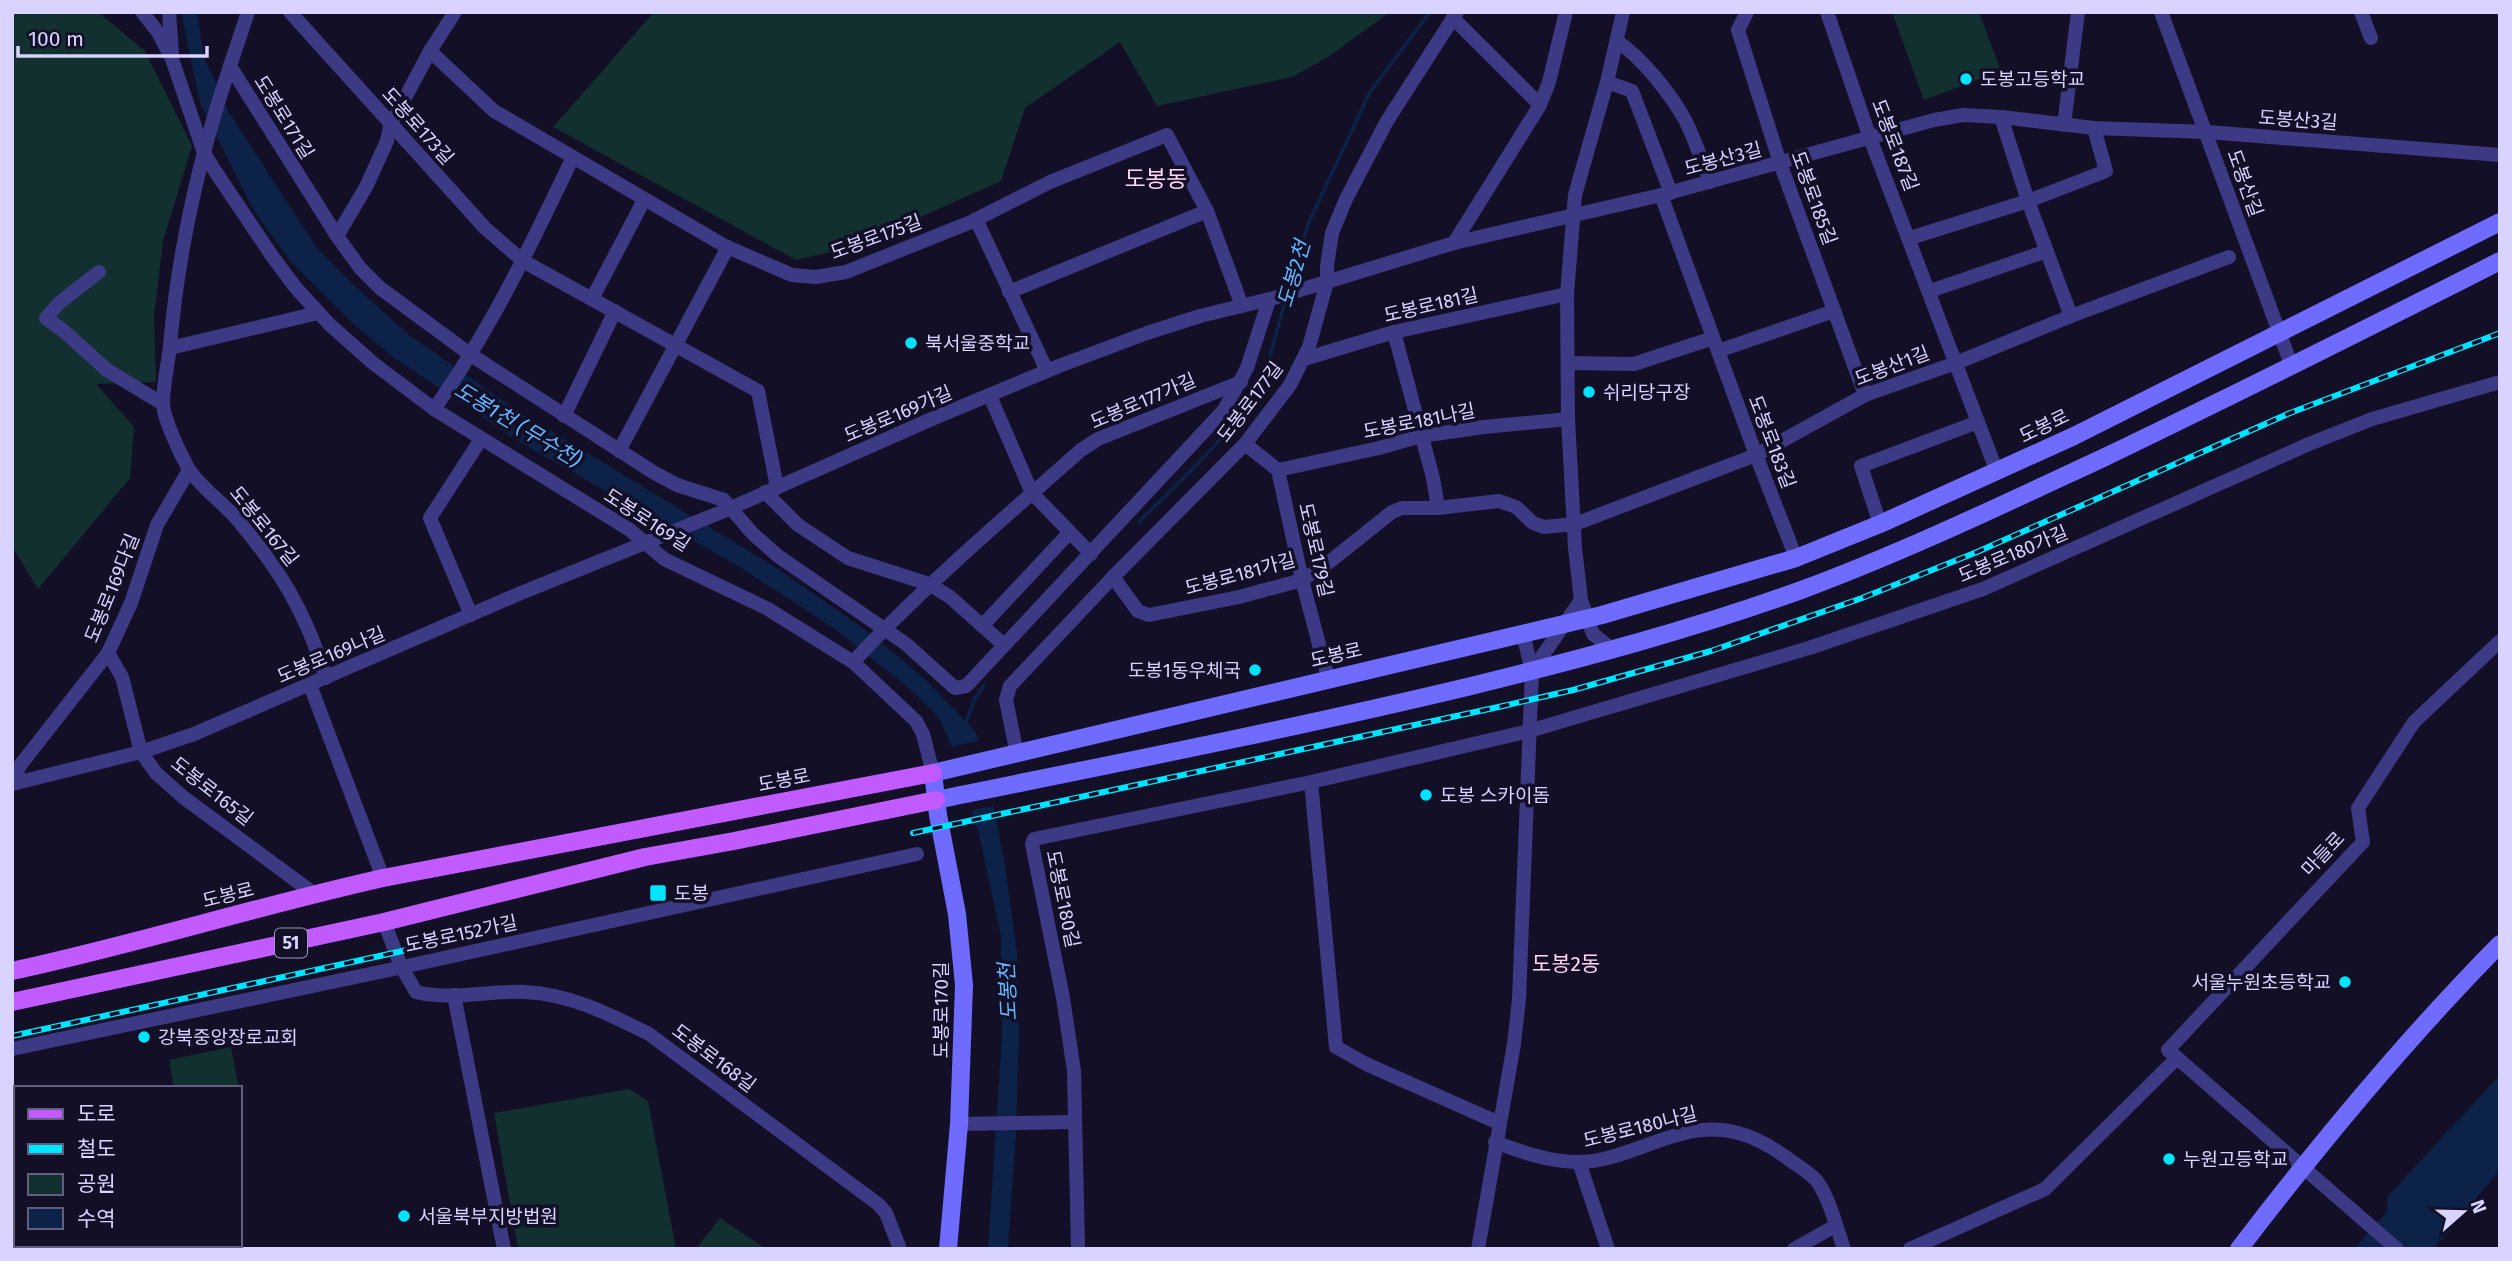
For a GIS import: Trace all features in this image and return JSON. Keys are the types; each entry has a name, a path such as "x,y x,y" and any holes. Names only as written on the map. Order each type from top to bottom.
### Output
{"main road":[{"name":"도봉로","path":"12,971 313,893 1014,755 1587,618 1796,558 1997,472 2500,222"},
{"name":"51","path":"12,1002 384,922 645,857 1018,784 1367,710 1613,650 1791,593 1891,555 2008,503 2292,367 2500,261"},
{"name":"도봉로170길","path":"940,771 962,953 964,1013 959,1124 947,1249"},
{"path":"2239,1249 2302,1168 2437,1008 2500,944"}],"street":[{"name":"도봉로169길","path":"142,12 158,32 172,59 205,150 272,256 318,313 373,363 481,439 652,542 664,559 768,609 855,660 916,721 940,771"},
{"name":"도봉로169길","path":"169,12 172,59"},
{"name":"도봉로171길","path":"248,12 228,72 360,268 380,288 469,357 663,478 687,489 724,500 728,510"},
{"name":"도봉로173길","path":"290,12 338,63 390,126 485,228 523,261 758,391 771,490"},
{"path":"337,236 366,187 387,141 390,126 430,51 455,12"},
{"path":"1454,243 1540,105 1549,82 1566,12"},
{"path":"1613,650 1593,634 1581,600 1568,419 1567,294 1575,195 1607,82 1623,12"},
{"name":"도봉로185길","path":"1747,12 1738,30 1780,163 1865,395"},
{"name":"도봉로187길","path":"1826,12 1870,138 1997,472"},
{"path":"2064,125 2078,12"},
{"name":"도봉산길","path":"2161,12 2292,367"},
{"path":"2361,12 2371,38"},
{"name":"도봉로177길","path":"1014,755 1006,700 1008,690 1113,577 1245,444 1290,385 1304,359 1332,233 1346,199 1387,121 1455,15 1540,105"},
{"path":"1617,41 1630,50 1647,69 1685,120 1710,182"},
{"name":"도봉로175길","path":"430,51 494,111 572,159 728,247 792,275 816,277 846,272 976,219 1050,182 1167,135 1207,211 1242,306"},
{"name":"도봉로167길","path":"228,72 205,150 182,259 163,404 167,421 189,470 234,516 279,573 300,608 326,678"},
{"path":"1607,82 1632,91 1666,194"},
{"name":"도봉산3길","path":"1272,299 1454,243 1572,218 1934,120 1964,115 2094,128 2207,132 2500,155"},
{"path":"2001,117 2028,201 2071,316"},
{"path":"1910,238 2028,201 2106,171 2094,128"},
{"path":"436,406 469,357 523,261 572,159"},
{"name":"도봉로183길","path":"1666,194 1716,345 1796,558"},
{"path":"592,299 644,200"},
{"path":"1009,292 1207,211"},
{"path":"976,219 1047,371"},
{"path":"619,451 728,247"},
{"path":"1930,291 2047,251"},
{"name":"도봉산1길","path":"1575,524 1756,455 1865,395 1956,363 2071,316 2229,257"},
{"path":"99,272 59,303 46,318 65,331 107,370 163,404"},
{"name":"도봉로181길","path":"1304,359 1394,332 1567,294"},
{"name":"도봉로177길","path":"883,630 906,643 955,688 971,682 1224,410 1241,382 1272,299"},
{"name":"도봉로169가길","path":"652,542 1047,371 1147,333 1272,299"},
{"path":"564,416 615,311"},
{"path":"1568,363 1634,364 1716,345 1834,311"},
{"path":"170,348 318,313"},
{"path":"1394,332 1433,478 1437,508"},
{"name":"도봉로177가길","path":"855,660 929,584 1081,450 1098,439 1241,382"},
{"name":"도봉로180가길","path":"1529,731 1809,648 1956,599 2372,419 2500,382"},
{"path":"990,396 1032,493 1091,554"},
{"name":"도봉로181나길","path":"1278,470 1422,436 1568,419"},
{"path":"1880,524 1861,466 1978,422"},
{"path":"471,615 430,518 481,439"},
{"path":"1245,444 1278,470"},
{"name":"도봉로169다길","path":"15,783 18,768 108,653 131,603 157,525 189,470"},
{"name":"도봉로179길","path":"1278,470 1302,580 1328,678"},
{"path":"771,490 797,524 848,558 929,584 950,597 1004,645"},
{"name":"도봉로181가길","path":"1113,577 1138,611 1149,615 1239,597 1302,580 1328,563 1392,512 1402,508 1437,508 1499,502 1516,507 1533,523 1544,527 1575,524"},
{"path":"728,510 778,556 883,630"},
{"path":"982,626 1070,532"},
{"name":"도봉로169나길","path":"15,783 141,752 194,734 471,615 652,542"},
{"path":"1532,671 1581,600"},
{"path":"1478,1249 1514,1044 1519,999 1532,671 1523,634"},
{"name":"마들로","path":"1910,1249 2045,1189 2172,1055 2363,842 2358,808 2414,722 2500,641"},
{"name":"도봉로165길","path":"108,653 122,677 141,752 156,773 183,797 313,893"},
{"path":"310,685 383,878"},
{"name":"도봉로180길","path":"1077,1249 1070,1122 1074,1071 1065,1009 1032,841 1311,782 1529,731"},
{"path":"1311,782 1336,1047 1366,1064 1499,1123"},
{"name":"도봉로152가길","path":"12,1049 917,854"},
{"name":"도봉로168길","path":"384,922 401,966 416,992 454,995 525,992 556,996 607,1012 649,1034 878,1203 890,1221 900,1249"},
{"path":"454,995 504,1249"},
{"path":"2172,1055 2397,1249"},
{"path":"959,1124 1070,1122"},
{"name":"도봉로180나길","path":"1495,1142 1542,1157 1579,1162 1604,1158 1682,1133 1707,1129 1728,1130 1753,1136 1815,1179 1844,1249"},
{"path":"1579,1162 1608,1249"},
{"path":"1794,1249 1835,1226"}],"green space":[{"path":"12,12 98,12 145,51 192,146 163,241 154,317 156,382 96,384 134,427 130,478 38,589 12,546"},
{"path":"654,12 1390,12 1328,57 1292,77 1157,106 1120,42 1025,108 1001,181 853,247 796,260 553,127"},
{"path":"1892,12 1979,12 2001,71 1924,100"},
{"path":"231,1047 239,1086 174,1086 169,1060"},
{"path":"629,1089 648,1101 676,1249 518,1249 494,1113"},
{"path":"720,1218 766,1249 696,1249"}],"water":[{"name":"도봉천","path":"181,12 197,12 204,57 228,111 317,248 358,289 408,334 518,411 772,565 863,628 925,679 975,731 983,752 1005,865 1017,954 1019,1031 1016,1130 1008,1249 988,1249 1002,1036 1001,936 979,834 950,742 938,716 909,688 811,613 736,565 518,441 393,357 357,327 291,262 254,211 200,103"},
{"path":"2500,1075 2500,1170 2433,1249 2354,1249 2387,1212 2387,1197"}],"pier":[{"path":"983,740 997,805 968,811 948,748"}],"waterway":[{"name":"도봉2천","path":"1289,288 1309,222 1370,92 1430,12"},
{"name":"도봉2천","path":"1139,522 1201,460 1230,427 1255,392 1265,370 1286,299"},
{"name":"도봉2천","path":"966,723 975,698 984,686"}],"railway":[{"path":"913,833 1503,706 1573,690 1711,651 1862,598 1977,552 2290,413 2500,333"},
{"path":"12,1036 407,950"}],"place":[{"name":"도봉고등학교","path":"1966,79"},
{"name":"북서울중학교","path":"911,343"},
{"name":"쉬리당구장","path":"1589,392"},
{"name":"도봉1동우체국","path":"1255,670"},
{"name":"도봉 스카이돔","path":"1426,795"},
{"name":"도봉","path":"658,893"},
{"name":"서울누원초등학교","path":"2345,982"},
{"name":"강북중앙장로교회","path":"144,1037"},
{"name":"누원고등학교","path":"2169,1159"},
{"name":"서울북부지방법원","path":"404,1216"}],"district":[{"name":"도봉동","path":"1156,179"},
{"name":"도봉2동","path":"1566,964"}],"water label":[{"name":"도봉1천 (무수천)","path":"518,425"}]}
